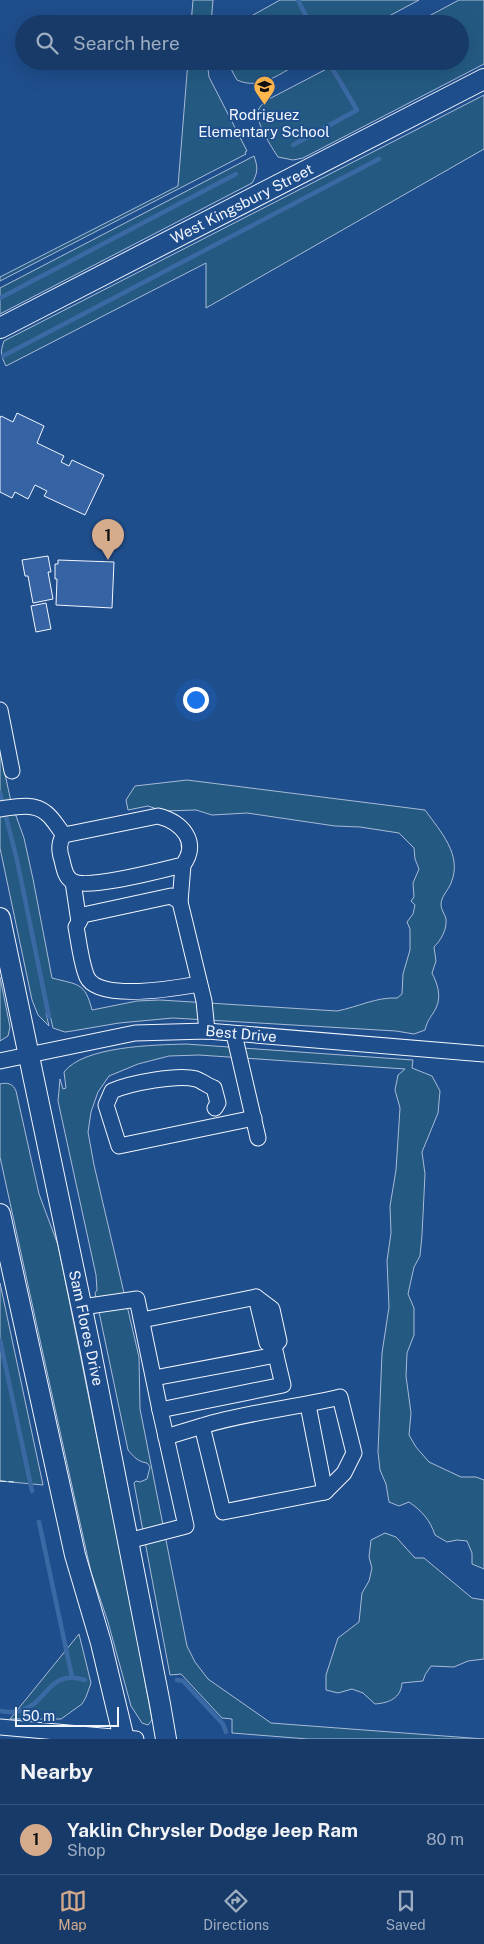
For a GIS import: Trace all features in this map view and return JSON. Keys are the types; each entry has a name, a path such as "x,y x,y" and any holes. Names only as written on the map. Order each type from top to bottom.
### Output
{"main road":[{"name":"West Kingsbury Street","path":"0,328 484,79"},
{"name":"Sam Flores Drive","path":"0,918 82,1307 166,1739"},
{"path":"0,1214 75,1555 128,1739"}],"street":[{"path":"0,710 12,771"},
{"path":"0,810 33,807 46,812 64,835"},
{"path":"183,865 92,884 73,882 67,877 61,857 59,841 64,835 158,816 182,827 188,836 190,851 183,865 180,902 204,1001 207,1031"},
{"path":"73,882 79,922"},
{"path":"180,902 171,896 83,915 76,927 87,978 100,988 117,991 169,990 199,984"},
{"name":"Best Drive","path":"0,1061 135,1033 207,1031 484,1054"},
{"path":"234,1034 258,1138"},
{"path":"220,1125 215,1108 209,1105 206,1098 204,1091 206,1085 197,1079 163,1079 120,1088 112,1091 106,1105 119,1146 254,1118"},
{"path":"142,1320 256,1297 267,1344 275,1351 283,1385 160,1410"},
{"path":"82,1307 137,1299 186,1526 128,1540"},
{"path":"154,1378 275,1351"},
{"path":"166,1437 202,1426 220,1421 308,1405 340,1397 354,1454 344,1473 325,1492 223,1512 202,1426"},
{"path":"308,1405 325,1492"},
{"path":"0,1727 128,1739"}],"shaded area":[{"path":"193,0 213,0 212,15 192,15"},
{"path":"280,0 419,0 391,15 253,15"},
{"path":"459,0 484,0 484,64 303,158 293,160 278,157 259,123 259,109 267,100 325,70 469,70 469,15 431,15"},
{"path":"187,70 208,70 209,77 247,151 245,152 246,154 0,281 0,277 178,186"},
{"path":"232,70 288,70 263,82 246,83 237,80"},
{"path":"484,95 484,149 206,308 206,263 6,366 2,354 4,341"},
{"path":"254,156 257,170 252,183 0,314 0,288"},
{"path":"0,750 11,802 24,838 52,978 74,984 83,989 92,1010 137,1001 160,1000 337,1011 374,1001 397,998 402,994 403,974 410,950 410,929 407,922 413,914 415,905 411,901 414,897 413,883 419,869 415,859 414,848 399,833 247,813 212,815 196,810 163,811 148,806 128,810 126,800 135,786 187,780 425,810 448,844 452,853 454,873 441,902 446,919 446,927 434,947 436,961 432,973 437,985 439,999 425,1030 414,1034 396,1031 173,1018 119,1023 65,1032 53,1028 49,1011 46,1013 49,1026 38,1015 32,1000 0,848"},
{"path":"0,977 10,1027 8,1036 0,1041"},
{"path":"186,1044 413,1060 412,1068 432,1076 440,1091 438,1113 422,1152 425,1174 420,1256 414,1267 408,1294 414,1308 414,1335 407,1353 406,1376 411,1413 409,1435 416,1447 429,1462 461,1477 476,1477 484,1480 484,1569 472,1564 472,1553 467,1541 447,1542 435,1535 425,1516 409,1502 399,1506 389,1502 386,1484 380,1470 378,1452 382,1353 389,1307 387,1261 391,1233 390,1206 396,1170 400,1108 395,1090 398,1075 405,1069 199,1055 169,1056 138,1064 109,1076 98,1092 91,1112 88,1132 139,1357 140,1409 187,1646 195,1662 208,1679 271,1723 484,1739 308,1739 232,1733 232,1719 222,1718 181,1674 170,1675 134,1483 147,1479 150,1467 128,1450 95,1293 97,1290 96,1275 58,1101 60,1079 63,1089 66,1088 64,1072 74,1063 87,1057 103,1052 139,1046"},
{"path":"0,1084 10,1084 16,1091 39,1194 58,1245 134,1621 152,1720 148,1725 142,1723 131,1706 108,1622 91,1572 0,1157"},
{"path":"0,1283 43,1485 0,1481"},
{"path":"385,1533 396,1537 415,1558 424,1558 472,1598 484,1600 484,1659 468,1661 454,1667 431,1666 423,1681 402,1683 397,1696 385,1702 375,1704 363,1693 352,1689 338,1693 326,1690 326,1675 338,1638 359,1622 362,1593 369,1581 372,1568 369,1557 371,1540"},
{"path":"79,1634 91,1683 82,1704 61,1719 10,1719"}],"building":[{"path":"17,413 44,426 37,443 64,456 61,462 69,466 72,460 104,475 85,515 44,496 47,491 35,485 28,499 15,492 12,498 0,492 0,418 1,416 13,422"},
{"path":"48,556 51,572 48,572 53,599 33,603 28,576 25,576 22,560"},
{"path":"58,560 114,562 112,608 56,605 57,579 55,579 55,564 58,564"},
{"path":"46,603 51,629 36,632 31,606"}],"waterway":[{"path":"298,0 306,15"},
{"path":"293,145 357,110 333,70"},
{"path":"3,356 379,159"},
{"path":"0,298 236,174"},
{"path":"0,793 17,860 49,1017"},
{"path":"0,1340 32,1491"},
{"path":"39,1522 72,1677"},
{"path":"0,1711 14,1712 29,1707 55,1683 63,1679 85,1680"},
{"path":"177,1680 183,1681 223,1724 226,1732"}],"fence":[{"path":"0,1481 14,1482"}],"place":[{"name":"Rodriguez Elementary School","path":"264,106"},
{"name":"Yaklin Chrysler Dodge Jeep Ram","path":"108,560"}]}
